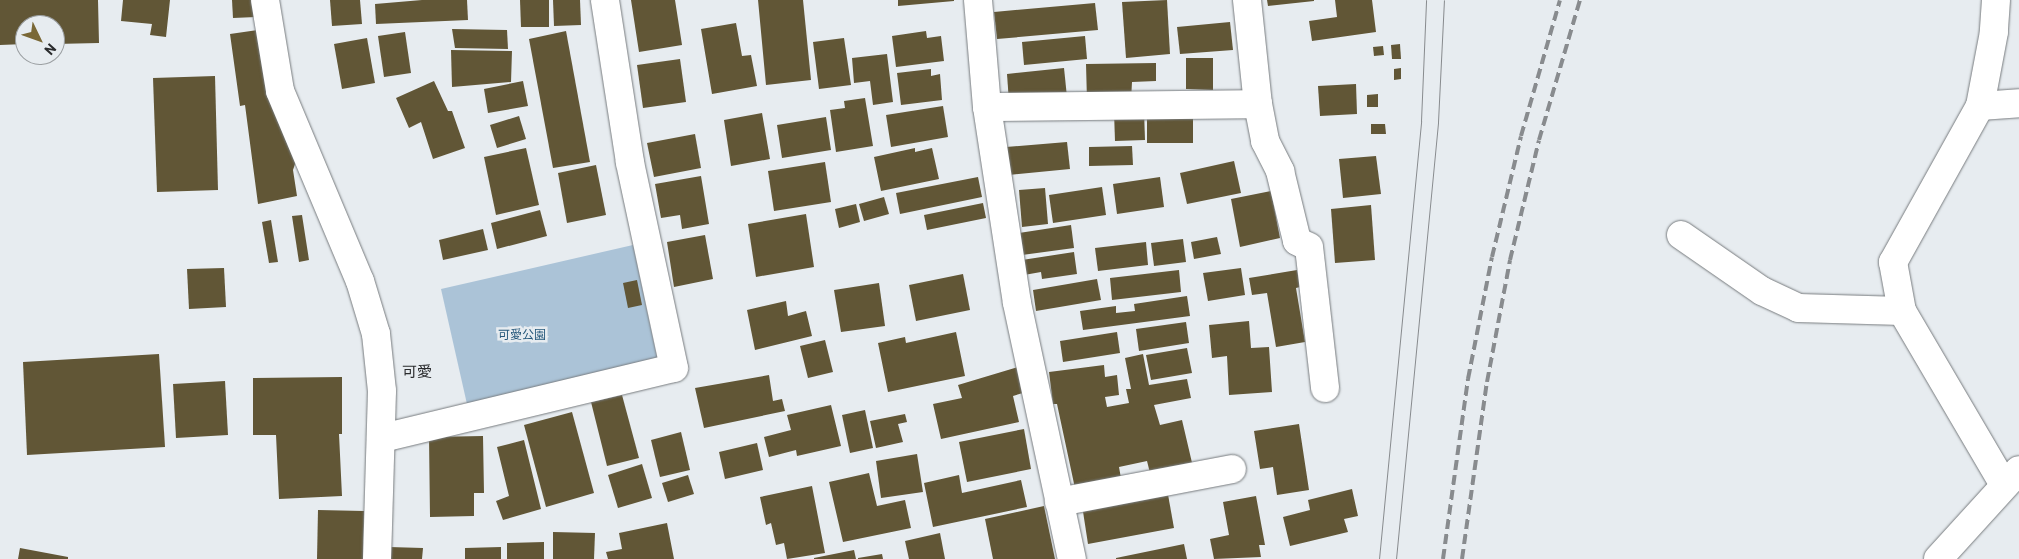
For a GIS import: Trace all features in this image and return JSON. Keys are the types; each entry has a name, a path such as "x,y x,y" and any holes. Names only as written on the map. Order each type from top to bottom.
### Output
{"street":[{"path":"265,0 280,91 369,307 376,334 382,391 377,559"},
{"path":"382,438 674,368 630,162 605,0"},
{"path":"978,0 987,107 1017,303 1072,559"},
{"path":"1247,0 1258,104 1265,141 1280,171 1297,241 1309,247 1326,388"},
{"path":"1940,558 2011,477 1902,311 1894,262 1980,106 1994,32 1996,0"},
{"path":"1980,106 2019,103"},
{"path":"987,107 1258,104"},
{"path":"1681,236 1762,291 1798,308 1902,311"},
{"path":"1060,502 1232,469"}],"green space":[{"name":"可愛公園","path":"633,245 659,367 469,413 441,289"}],"building":[{"path":"0,0 98,0 99,43 65,44 65,15 15,15 15,44 0,45"},
{"path":"123,0 170,0 166,37 150,35 152,24 121,21"},
{"path":"232,0 258,0 259,17 233,18"},
{"path":"330,0 360,0 362,24 332,26"},
{"path":"422,0 467,0 468,20 376,24 375,4"},
{"path":"520,0 549,0 549,27 521,27"},
{"path":"553,0 580,0 581,25 554,26"},
{"path":"631,0 675,0 682,45 639,52"},
{"path":"758,0 803,0 811,80 766,85"},
{"path":"898,0 954,0 954,1 898,6"},
{"path":"1167,0 1170,54 1126,58 1122,2"},
{"path":"1267,0 1314,0 1314,1 1268,6"},
{"path":"1335,0 1372,0 1376,32 1312,41 1309,21 1337,17"},
{"path":"1095,3 1098,30 997,39 994,12"},
{"path":"1230,22 1233,50 1180,54 1177,27"},
{"path":"736,23 742,56 751,55 757,86 712,94 701,29"},
{"path":"265,29 299,152 293,170 297,196 258,204 245,105 240,106 230,34"},
{"path":"452,29 507,30 508,49 455,48"},
{"path":"566,31 590,162 553,168 529,39"},
{"path":"926,31 927,38 941,36 944,61 896,67 892,36"},
{"path":"405,32 411,73 384,77 378,36"},
{"path":"1085,36 1087,59 1024,65 1022,42"},
{"path":"367,38 375,83 342,89 334,44"},
{"path":"844,38 851,85 819,89 813,42"},
{"path":"1400,44 1401,59 1392,59 1391,45"},
{"path":"1383,46 1384,55 1374,56 1373,47"},
{"path":"451,50 512,51 511,82 452,87"},
{"path":"887,54 893,102 873,105 870,81 854,83 852,58"},
{"path":"1186,58 1213,58 1213,90 1186,89"},
{"path":"680,59 686,102 643,108 637,65"},
{"path":"1156,63 1156,81 1132,82 1131,101 1087,101 1086,64"},
{"path":"1064,68 1067,97 1009,102 1007,74"},
{"path":"1401,68 1401,79 1394,80 1394,69"},
{"path":"931,69 931,76 940,74 942,100 901,105 897,73"},
{"path":"215,76 218,190 157,192 153,78"},
{"path":"434,81 448,111 452,111 465,148 433,159 421,122 409,128 396,98"},
{"path":"523,81 528,106 488,113 484,89"},
{"path":"1356,84 1357,114 1320,116 1318,86"},
{"path":"1378,94 1378,107 1367,107 1367,95"},
{"path":"865,98 873,146 836,152 830,110 845,108 844,101"},
{"path":"943,106 948,137 891,147 886,115"},
{"path":"1144,111 1145,140 1115,141 1114,112"},
{"path":"762,113 770,159 731,166 724,120"},
{"path":"1147,114 1193,114 1193,143 1147,143"},
{"path":"519,116 526,139 497,148 490,125"},
{"path":"826,117 831,150 782,158 777,125"},
{"path":"1371,124 1385,124 1386,134 1371,134"},
{"path":"695,134 701,168 654,177 647,143"},
{"path":"1067,142 1070,169 1009,175 1006,147"},
{"path":"1132,146 1133,165 1089,166 1089,147"},
{"path":"526,148 539,205 496,215 484,157"},
{"path":"915,148 915,152 932,148 939,179 881,191 874,157"},
{"path":"1376,156 1381,194 1343,198 1339,159"},
{"path":"1234,161 1241,193 1187,204 1180,173"},
{"path":"825,162 831,202 774,211 768,171"},
{"path":"596,165 606,215 567,223 558,173"},
{"path":"701,176 709,224 682,229 680,215 661,218 655,184"},
{"path":"978,177 982,197 900,214 896,193"},
{"path":"1160,177 1164,207 1117,214 1113,184"},
{"path":"1102,187 1106,215 1053,223 1049,195"},
{"path":"1045,188 1048,224 1022,227 1019,190"},
{"path":"1271,191 1280,238 1240,247 1231,199"},
{"path":"884,197 889,214 864,221 859,204"},
{"path":"983,203 986,218 927,230 924,215"},
{"path":"856,204 860,222 839,228 835,209"},
{"path":"1371,205 1375,260 1335,263 1331,209"},
{"path":"540,210 547,236 497,249 491,223"},
{"path":"806,214 814,267 756,277 748,224"},
{"path":"302,215 309,260 299,262 292,216"},
{"path":"271,220 278,262 269,263 262,222"},
{"path":"1071,225 1074,248 1022,255 1019,233"},
{"path":"483,229 488,250 443,260 439,240"},
{"path":"705,235 713,279 674,287 667,242"},
{"path":"1217,237 1221,254 1194,259 1191,242"},
{"path":"1183,239 1186,262 1154,266 1151,243"},
{"path":"1146,242 1148,265 1098,271 1095,248"},
{"path":"1074,252 1077,274 1042,279 1041,272 1024,275 1022,260"},
{"path":"224,268 226,307 189,309 187,269"},
{"path":"1241,268 1245,295 1208,301 1203,273"},
{"path":"1179,270 1181,292 1112,300 1110,278"},
{"path":"1297,270 1300,287 1296,288 1305,342 1276,347 1267,293 1252,295 1249,278"},
{"path":"963,274 970,310 916,321 909,285"},
{"path":"1097,279 1101,300 1036,311 1033,290"},
{"path":"637,280 642,305 628,308 623,283"},
{"path":"879,283 885,326 841,332 834,290"},
{"path":"1187,296 1190,316 1083,330 1080,311 1116,306 1116,313 1135,311 1134,304"},
{"path":"786,301 788,316 806,311 812,336 755,350 747,310"},
{"path":"1249,321 1251,348 1269,347 1272,392 1229,395 1227,356 1212,358 1209,325"},
{"path":"1186,322 1189,343 1139,351 1136,329"},
{"path":"956,332 965,376 888,392 878,343 905,337 906,343"},
{"path":"1117,332 1120,353 1063,362 1060,341"},
{"path":"825,340 833,372 808,378 800,346"},
{"path":"1187,348 1192,373 1151,380 1146,355"},
{"path":"159,354 165,447 27,455 23,362"},
{"path":"1143,354 1149,385 1187,379 1191,398 1154,405 1160,425 1182,420 1193,467 1151,477 1147,461 1119,467 1122,484 1076,493 1057,404 1053,404 1049,372 1104,365 1105,377 1117,375 1119,395 1105,397 1107,407 1129,403 1126,389 1131,389 1125,358"},
{"path":"1018,367 1026,392 1013,396 1019,422 941,439 933,404 962,398 958,385"},
{"path":"769,375 773,401 782,399 785,411 704,428 695,388"},
{"path":"342,377 342,434 339,434 342,496 279,499 276,435 253,435 253,378"},
{"path":"225,381 228,435 176,438 173,384"},
{"path":"622,395 639,458 607,466 591,402"},
{"path":"831,405 841,446 797,456 796,450 769,457 764,437 791,430 787,415"},
{"path":"865,410 873,448 850,453 842,415"},
{"path":"572,412 594,493 546,507 524,425"},
{"path":"905,414 907,422 898,424 903,442 876,448 870,421"},
{"path":"1299,424 1309,490 1277,495 1273,467 1260,469 1254,431"},
{"path":"1024,429 1031,469 967,482 959,442"},
{"path":"681,432 690,470 660,477 651,440"},
{"path":"483,436 484,493 474,493 474,516 430,517 429,437"},
{"path":"524,440 541,509 503,520 496,501 509,496 497,447"},
{"path":"757,443 763,470 725,479 719,452"},
{"path":"917,454 923,492 881,498 876,461"},
{"path":"642,464 652,498 618,508 608,475"},
{"path":"869,473 877,506 905,500 911,528 843,542 829,482"},
{"path":"688,475 694,494 668,502 662,483"},
{"path":"959,475 962,493 1021,480 1027,507 933,527 924,483"},
{"path":"812,486 825,553 787,559 784,543 776,545 771,523 766,525 760,497"},
{"path":"1167,489 1174,528 1088,544 1082,505"},
{"path":"1352,489 1358,516 1344,519 1348,532 1290,546 1283,517 1310,510 1308,500"},
{"path":"1256,496 1265,545 1259,545 1261,557 1214,559 1210,539 1229,535 1223,502"},
{"path":"1044,506 1055,559 993,559 985,519"},
{"path":"318,510 364,511 363,559 317,559"},
{"path":"667,523 674,559 608,559 606,552 622,549 619,533"},
{"path":"553,532 595,533 594,559 553,559"},
{"path":"940,533 945,559 909,559 905,541"},
{"path":"544,542 544,559 507,559 507,543"},
{"path":"1184,544 1187,559 1116,559 1116,558"},
{"path":"389,547 423,548 422,559 389,559"},
{"path":"501,547 501,559 465,559 465,548"},
{"path":"20,548 68,557 68,559 18,559"},
{"path":"854,550 856,559 814,559 814,558"},
{"path":"882,554 883,559 858,559 858,558"}],"tram line":[{"path":"1379,559 1421,121 1426,0"},
{"path":"1396,559 1438,122 1444,0"}],"railway":[{"path":"1443,559 1468,379 1492,257 1521,136 1560,0"},
{"path":"1462,559 1487,382 1510,260 1539,140 1580,0"}],"district":[{"name":"可愛","path":"417,372"}]}
